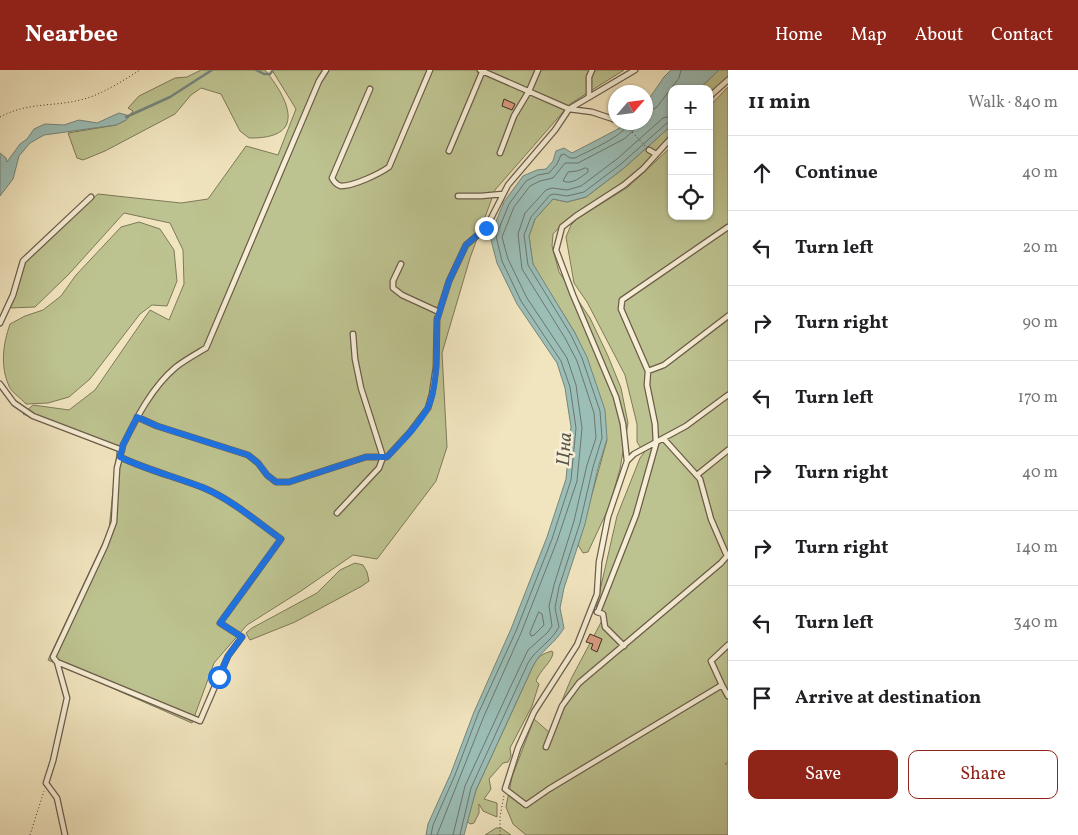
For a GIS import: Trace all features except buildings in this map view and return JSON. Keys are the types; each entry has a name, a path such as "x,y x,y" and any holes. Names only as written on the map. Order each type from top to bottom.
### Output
{"lane":[{"path":"65,835 57,798 46,783 53,761 67,698 57,662 53,657 105,546 114,522 117,468 122,450 137,417 156,388 176,368 206,348 319,81 326,70"},
{"path":"370,89 332,178 335,184 340,186 380,174 389,168 430,70"},
{"path":"449,151 482,70 570,109 592,112 608,117"},
{"path":"500,153 514,116 529,91 538,70"},
{"path":"589,98 589,77 592,70"},
{"path":"137,417 157,426 248,455 276,482 289,482 366,457 387,457 410,432 428,408 436,367 437,320 449,281 466,245 486,228 508,185 555,130 570,109 635,70"},
{"path":"713,93 728,80"},
{"path":"628,461 623,424 616,397 556,250 562,227 624,185 668,141"},
{"path":"649,150 656,154"},
{"path":"458,196 503,194"},
{"path":"0,324 13,295 23,261 91,197"},
{"path":"598,612 636,515 656,444 655,424 647,385 648,371 621,309 622,300 728,227"},
{"path":"401,264 393,281 393,288 402,295 439,312"},
{"path":"648,371 664,365 728,316"},
{"path":"337,513 379,468 383,457 361,388 355,359 354,334"},
{"path":"0,384 14,403 33,416 122,450"},
{"path":"722,685 549,789 526,805 505,789 518,748 534,712 577,645 597,594 599,562 608,517 628,461 634,454 656,444 686,426 728,395"},
{"path":"546,747 562,706 579,683 728,556 711,519 706,494 700,479 664,439"},
{"path":"697,475 728,450"},
{"path":"57,662 200,721 228,656 242,637 220,623 281,539 219,496 120,457"},
{"path":"591,610 603,614 605,627 624,646"},
{"path":"728,645 711,661 728,696"}],"path":[{"path":"0,116 22,107 81,100 112,87 140,70"},
{"path":"630,130 649,150"},
{"path":"30,835 46,783"},
{"path":"500,835 500,817 505,789"}],"green space":[{"path":"201,70 265,70 274,82 286,105 288,116 286,125 279,132 267,137 249,138 240,131 221,94 201,88 191,95 175,114 105,151 83,160 77,158 68,133 116,125 126,120 133,111 128,108 139,96 175,78 187,77"},
{"path":"272,70 624,70 570,104 495,190 470,258 442,353 447,447 436,481 377,559 353,555 247,625 214,663 192,723 48,660 109,530 117,451 23,414 33,405 69,410 95,390 150,310 169,320 184,284 183,250 170,223 124,213 69,274 35,307 8,308 20,261 98,194 181,203 208,199 246,146 278,155 296,109"},
{"path":"719,70 728,70 728,81 713,90 713,85 703,85"},
{"path":"728,87 728,762 725,764 728,764 728,835 526,835 513,824 506,807 512,777 534,719 549,732 571,679 606,613 596,608 617,516 640,458 644,453 637,442 637,424 625,375 587,302 574,283 566,237 571,225 577,219 628,187 668,150 668,220 713,220 713,103"},
{"path":"668,129 668,142 649,165 615,190 566,220 553,234 552,246 559,272 590,318 608,356 621,388 628,423 620,469 609,507 588,552 583,553 578,545 607,440 575,333 533,265 529,236 535,219 553,199 567,202 586,197 624,168"},
{"path":"139,222 160,229 174,250 177,281 167,306 152,305 140,314 90,379 69,397 48,403 26,404 10,389 4,371 4,347 10,324 25,316 43,310 61,296 76,275 121,227"},
{"path":"355,563 363,565 369,581 295,622 250,640 246,633 252,628 317,593 340,570"},
{"path":"552,651 550,660 536,681 539,684 532,706 510,748 511,756 508,762 503,763 489,779 491,789 484,799 497,803 497,817 483,811 479,804 479,813 474,823 470,824 467,821 476,790 533,666 541,656"},
{"path":"496,828 501,828 511,835 485,835"}],"water":[{"path":"671,70 719,70 703,85 668,85 668,129 624,168 586,197 567,202 553,199 535,219 529,236 533,264 575,333 587,357 605,410 607,439 585,524 564,588 560,608 564,628 533,666 476,790 464,835 426,835 428,824 451,773 474,712 511,629 547,537 566,479 571,427 565,388 557,363 517,304 497,263 490,236 504,202 523,176 537,170 546,169 553,161 556,151 564,148 572,153 616,130 653,130 653,93"},
{"path":"119,113 130,116 116,125 44,135 30,143 19,156 13,179 0,196 0,153 6,158 7,162 34,129 45,124 64,125 79,120 97,123"}],"waterway":[{"path":"126,117 170,97 212,70"},
{"path":"256,70 264,74 270,74 273,70"}],"route":[{"path":"219,677 228,656 242,637 220,623 281,539 227,500 204,489 120,457 123,445 137,417 157,426 248,455 276,482 289,482 306,478 366,457 387,457 410,432 428,408 436,367 437,320 439,312 449,281 466,245 486,228"}],"water label":[{"name":"Цна","path":"563,449"}]}
